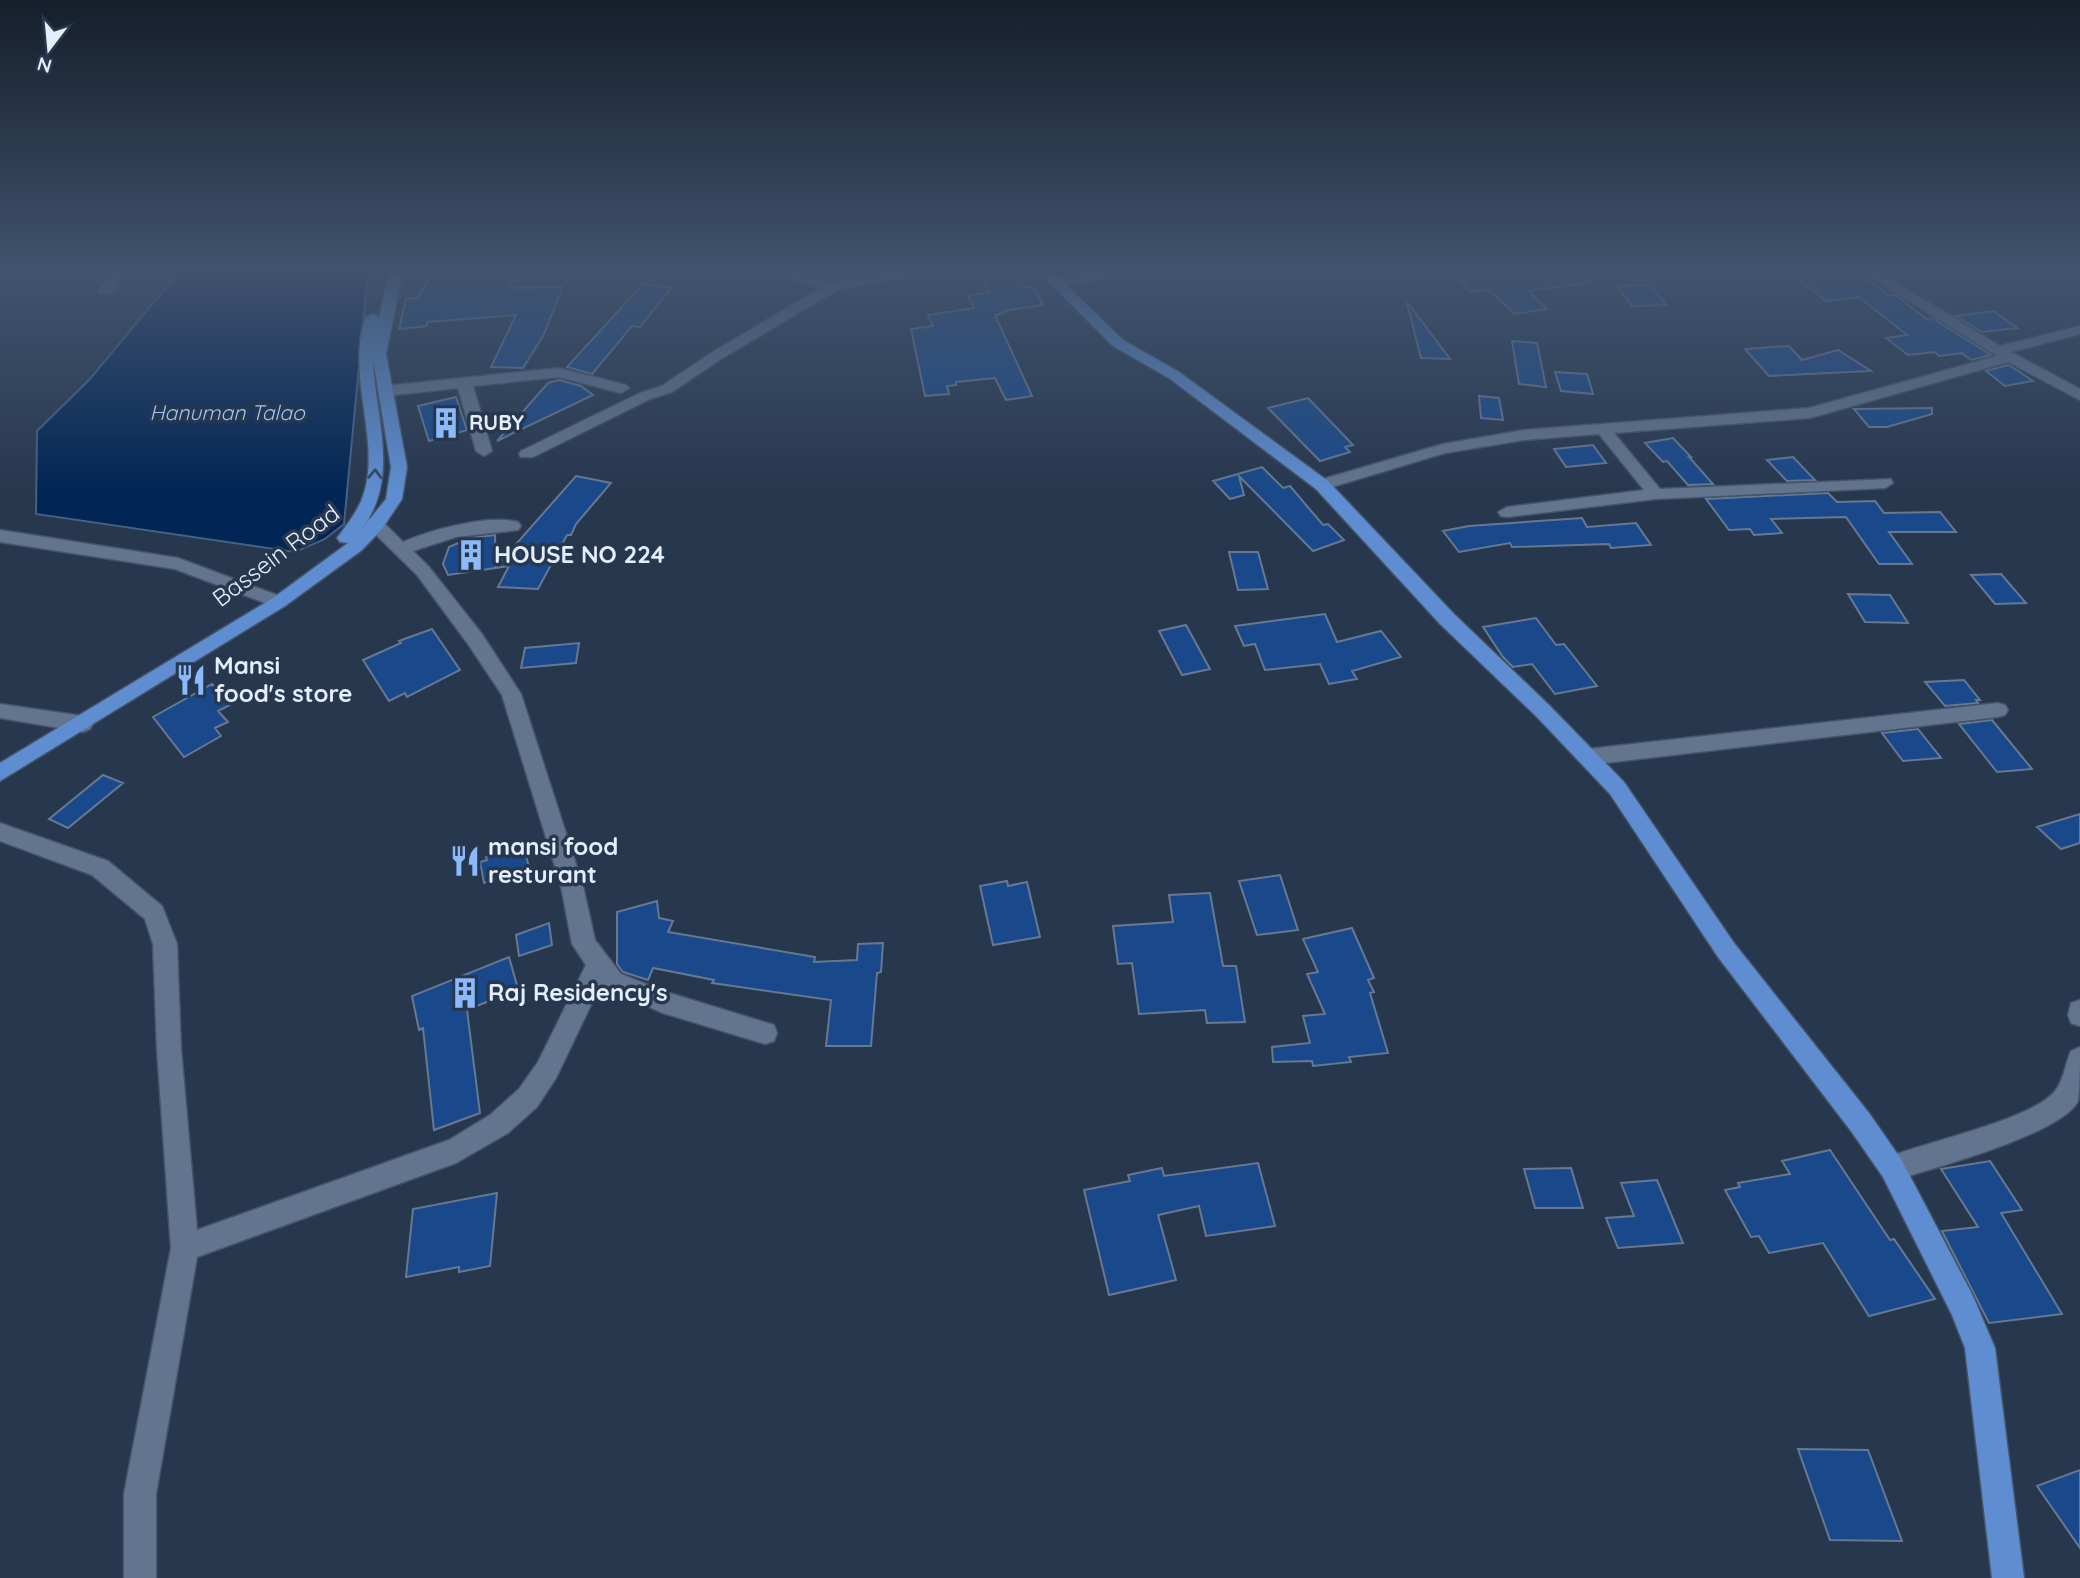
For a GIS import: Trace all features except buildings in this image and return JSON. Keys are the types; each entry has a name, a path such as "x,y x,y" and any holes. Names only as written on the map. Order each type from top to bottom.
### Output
{"main road":[{"name":"Bassein Road","path":"2,767 356,546 369,523 374,492 376,446 366,345"},
{"path":"369,523 394,499 399,467 379,354 381,345"},
{"path":"1119,345 1174,375 1322,485 1447,619 1588,757 1617,788 1726,950 1860,1122 1892,1168 1963,1306 1980,1348 2008,1578"}],"street":[{"path":"527,454 645,396 667,389 735,345"},
{"path":"1989,345 2080,395"},
{"path":"1322,485 1443,449 1524,435 1810,413 2034,345"},
{"path":"385,391 568,372 621,388"},
{"path":"465,384 484,450"},
{"path":"1603,429 1656,494"},
{"path":"1507,512 1656,494 1885,483"},
{"path":"369,523 402,549 423,571 475,639 511,694 572,886 584,944 613,981 663,1002 765,1033"},
{"path":"402,549 419,541 470,528 512,526"},
{"path":"0,536 178,564 273,600"},
{"path":"1588,757 1998,710"},
{"path":"0,711 75,722"},
{"path":"0,832 100,868 154,913 165,944 169,1049 185,1248 140,1494 140,1578"},
{"path":"185,1248 456,1150 499,1124 528,1098 547,1070 599,962"},
{"path":"1892,1168 2020,1125 2061,1106 2075,1083 2080,1059"}],"water":[{"name":"Hanuman Talao","path":"119,345 361,345 344,524 325,539 295,552 36,514 37,431 89,380"}],"place":[{"name":"RUBY","path":"446,423"},
{"name":"HOUSE NO 224","path":"471,555"},
{"name":"Mansi food's store","path":"191,680"},
{"name":"mansi food resturant","path":"465,861"},
{"name":"Raj Residency's","path":"465,993"}]}
